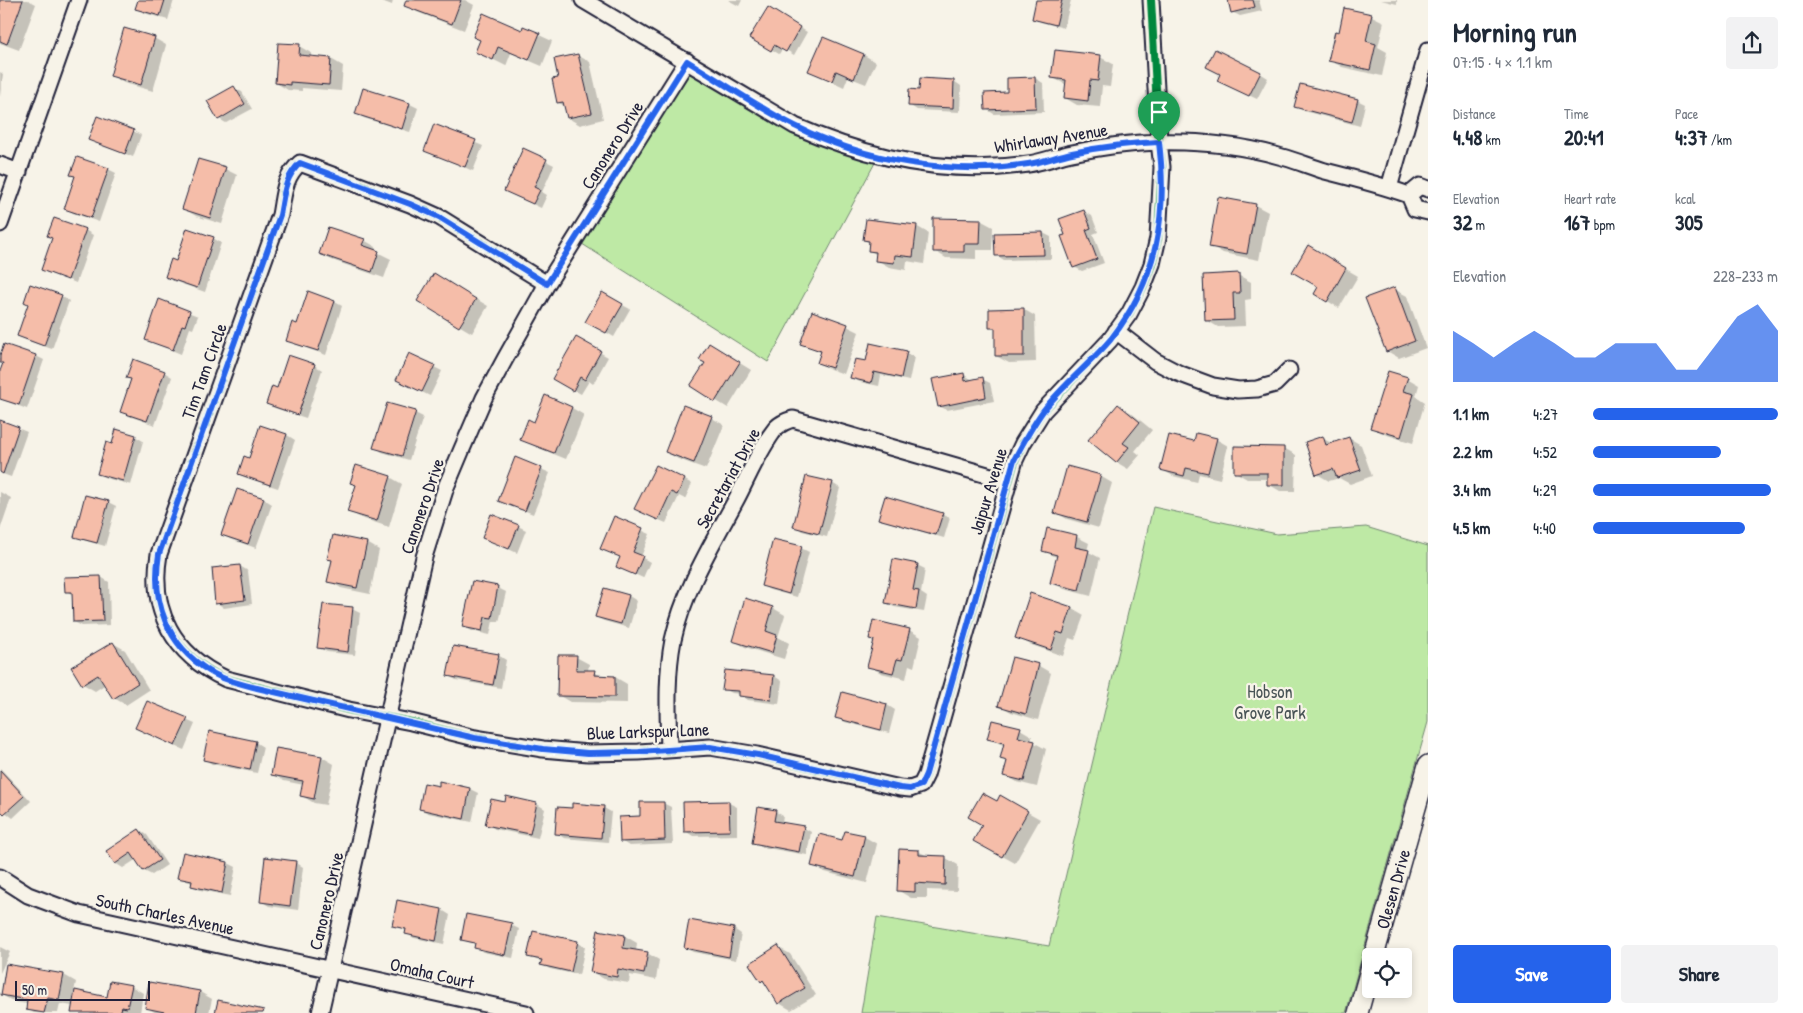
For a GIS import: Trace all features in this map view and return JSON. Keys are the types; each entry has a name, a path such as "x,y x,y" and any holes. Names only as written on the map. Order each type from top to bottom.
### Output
{"street":[{"path":"0,224 79,0"},
{"name":"Whirlaway Avenue","path":"583,0 796,126 852,148 903,161 934,165 995,167 1029,164 1073,153 1133,143 1182,142 1250,149 1286,158 1409,195 1416,209 1428,212"},
{"name":"Jaipur Avenue","path":"910,789 921,785 926,774 1014,460 1043,411 1116,331 1129,314 1143,288 1152,264 1158,238 1162,174 1152,0"},
{"path":"1389,188 1428,50"},
{"name":"Canonero Drive","path":"320,1013 424,557 446,487 484,398 547,284 687,61"},
{"name":"Tim Tam Circle","path":"386,717 257,688 210,672 189,656 173,637 158,597 157,568 163,539 280,215 287,178 291,171 300,163 410,204 439,217 547,284"},
{"path":"0,165 19,172"},
{"path":"1409,195 1420,186 1428,189"},
{"path":"1116,331 1154,361 1178,373 1213,386 1238,390 1258,389 1275,384 1289,370"},
{"name":"Secretariat Drive","path":"669,750 668,675 673,640 681,613 694,578 759,457 777,428 784,422 792,419 1008,481"},
{"name":"Blue Larkspur Lane","path":"386,717 475,738 543,749 588,753 710,747 727,749 910,789"},
{"name":"Olesen Drive","path":"1376,948 1428,764"},
{"name":"South Charles Avenue","path":"0,877 28,895 79,914 330,969"},
{"name":"Omaha Court","path":"330,969 526,1013"},
{"path":"1358,1013 1362,998"}],"green space":[{"path":"688,66 877,159 768,362 579,242"},
{"name":"Hobson Grove Park","path":"1153,507 1277,534 1366,527 1428,546 1428,722 1364,948 1362,948 1362,956 1346,1013 861,1013 877,917 1049,946"}],"building":[{"path":"0,0 23,0 7,44 0,41"},
{"path":"138,0 165,0 160,16 135,9"},
{"path":"406,0 461,0 452,24 404,6"},
{"path":"1036,0 1062,0 1056,25 1032,19"},
{"path":"1228,0 1253,0 1255,7 1231,13"},
{"path":"768,7 800,27 786,52 774,45 771,51 749,38"},
{"path":"1344,8 1372,14 1366,41 1376,44 1370,70 1328,61 1335,31 1339,32"},
{"path":"483,13 522,30 523,26 540,33 529,60 498,47 493,60 475,52 480,40 473,37"},
{"path":"124,28 155,37 141,85 110,76"},
{"path":"823,37 864,54 854,79 836,71 832,81 808,71"},
{"path":"278,43 300,44 299,55 331,58 329,85 290,82 290,85 275,83"},
{"path":"1215,49 1261,72 1249,96 1217,81 1220,74 1206,67"},
{"path":"1055,50 1101,55 1098,81 1090,80 1088,101 1064,98 1066,80 1051,78"},
{"path":"578,54 592,113 567,118 563,102 557,103 552,79 558,78 554,59"},
{"path":"1035,77 1036,108 985,110 984,93 1007,92 1007,78"},
{"path":"920,78 954,80 953,108 908,106 909,89 919,90"},
{"path":"1300,84 1358,99 1352,122 1294,107"},
{"path":"234,86 245,104 218,120 207,101"},
{"path":"363,88 410,103 402,129 355,114"},
{"path":"97,116 134,130 125,154 88,140"},
{"path":"434,124 476,140 465,167 424,151"},
{"path":"523,148 547,159 534,187 540,190 533,204 504,191"},
{"path":"77,157 109,168 91,218 64,209 75,176 70,175"},
{"path":"198,159 226,167 210,218 182,209"},
{"path":"1218,197 1256,204 1247,254 1209,247"},
{"path":"1084,210 1091,228 1086,230 1097,259 1073,268 1061,236 1065,235 1059,219"},
{"path":"54,218 86,229 68,280 41,270 52,238 47,236"},
{"path":"933,218 981,219 980,244 964,244 964,252 933,252"},
{"path":"866,219 917,225 913,257 895,255 894,263 875,261 876,252 868,251 869,241 863,240"},
{"path":"328,227 365,239 362,245 379,251 372,272 319,254"},
{"path":"187,228 214,237 197,288 165,277 171,259 176,261"},
{"path":"1043,232 1044,255 995,256 994,233"},
{"path":"1308,245 1346,268 1327,302 1314,294 1318,287 1292,272"},
{"path":"434,273 476,299 459,327 417,301"},
{"path":"1239,273 1240,293 1233,293 1234,320 1205,321 1203,275"},
{"path":"30,284 62,295 44,346 17,336 28,304 24,302"},
{"path":"1395,287 1415,341 1386,352 1365,298"},
{"path":"308,291 335,301 318,351 286,341 292,322 297,324"},
{"path":"602,292 623,304 606,333 585,322"},
{"path":"159,299 190,311 185,326 182,325 173,350 145,340"},
{"path":"1024,308 1024,356 995,356 995,328 989,328 989,309"},
{"path":"812,311 848,324 832,368 817,363 821,351 800,344"},
{"path":"576,337 601,351 585,380 580,377 573,391 552,379"},
{"path":"709,343 740,362 715,402 690,386 705,363 699,360"},
{"path":"870,343 907,351 901,378 874,372 871,383 850,378 855,359 866,361"},
{"path":"4,344 36,355 19,405 0,399 0,371 3,363 0,363 0,355"},
{"path":"409,353 435,365 422,392 396,380"},
{"path":"288,355 315,364 298,415 266,404 272,386 277,388"},
{"path":"133,359 165,371 147,421 120,412 131,379 126,378"},
{"path":"1388,371 1408,377 1403,391 1414,394 1401,437 1370,428"},
{"path":"964,373 965,381 983,377 986,397 938,407 932,379"},
{"path":"545,395 572,407 554,453 520,440 528,419 534,422"},
{"path":"387,403 416,411 402,456 373,448"},
{"path":"1118,404 1140,422 1123,443 1129,447 1116,463 1088,440"},
{"path":"683,405 712,416 694,463 665,452"},
{"path":"0,420 19,427 3,474 0,472"},
{"path":"260,425 287,434 270,485 238,474 244,456 249,458"},
{"path":"116,429 136,435 123,481 97,474 106,442 112,444"},
{"path":"1196,433 1217,438 1208,473 1186,468 1184,476 1160,470 1169,435 1194,441"},
{"path":"1323,436 1326,445 1349,437 1361,470 1337,478 1333,469 1316,475 1305,442"},
{"path":"1234,446 1284,447 1284,485 1267,485 1267,473 1234,473"},
{"path":"515,457 542,468 525,511 498,501"},
{"path":"356,465 391,476 377,521 347,512 356,485 350,483"},
{"path":"656,465 685,479 677,495 671,492 658,520 634,509"},
{"path":"1067,466 1101,475 1087,522 1054,513"},
{"path":"806,476 833,482 819,534 793,527"},
{"path":"237,489 264,498 248,544 221,535"},
{"path":"85,495 109,501 97,543 74,537"},
{"path":"885,496 943,513 936,535 878,519"},
{"path":"491,514 519,525 509,549 482,538"},
{"path":"614,516 643,528 633,552 643,556 635,575 616,567 620,557 600,549"},
{"path":"1047,528 1077,535 1075,547 1089,550 1079,590 1050,583 1057,555 1042,551"},
{"path":"333,535 367,542 357,588 327,582 332,560 327,559"},
{"path":"773,539 802,546 789,594 761,586"},
{"path":"893,559 918,564 913,590 919,591 916,609 885,603"},
{"path":"240,565 245,600 215,604 212,568"},
{"path":"101,576 103,621 73,622 72,592 65,592 64,577"},
{"path":"472,581 498,586 492,618 485,617 482,631 462,627"},
{"path":"604,588 629,595 621,624 595,617"},
{"path":"1030,593 1072,607 1063,634 1057,632 1051,650 1015,638"},
{"path":"745,598 773,607 766,631 777,635 772,653 732,641"},
{"path":"323,604 353,607 348,652 317,648"},
{"path":"873,620 910,629 902,660 897,659 893,673 867,667 874,640 869,639"},
{"path":"113,642 138,683 113,699 98,675 82,685 71,667"},
{"path":"453,646 499,654 493,685 447,676"},
{"path":"558,655 577,655 576,670 595,670 594,675 615,676 615,697 557,696"},
{"path":"1012,657 1039,664 1026,714 998,706"},
{"path":"725,670 774,675 771,700 739,696 739,691 722,690"},
{"path":"842,692 887,704 881,730 835,718"},
{"path":"147,701 188,718 175,746 135,728"},
{"path":"992,720 1021,727 1018,737 1035,741 1024,781 1003,776 1007,761 1000,759 1004,743 987,739"},
{"path":"209,731 256,741 250,770 203,760"},
{"path":"276,748 322,756 314,799 300,796 303,781 271,775"},
{"path":"0,770 24,796 4,814 0,810"},
{"path":"439,781 470,788 464,819 419,809 424,783 439,786"},
{"path":"982,793 997,801 1000,795 1028,811 1002,857 973,841 982,825 968,817"},
{"path":"506,796 537,803 530,834 485,825 491,799 505,802"},
{"path":"729,801 730,831 684,832 683,802"},
{"path":"640,802 664,802 665,840 620,842 619,817 640,816"},
{"path":"572,803 604,806 601,838 555,834 557,807 572,808"},
{"path":"758,807 776,810 774,821 804,826 799,852 752,843"},
{"path":"139,829 160,860 143,871 131,853 115,864 106,851"},
{"path":"845,831 865,835 855,877 811,866 819,834 842,840"},
{"path":"899,849 919,850 919,855 946,856 945,885 915,883 915,892 897,891"},
{"path":"183,852 228,862 222,893 191,886 192,881 177,878"},
{"path":"265,857 296,861 290,906 260,902"},
{"path":"397,900 442,909 436,941 405,934 406,929 392,926"},
{"path":"466,914 512,923 505,955 474,948 475,943 461,940"},
{"path":"689,920 734,928 729,957 684,948"},
{"path":"598,930 625,935 623,948 648,952 644,974 618,969 617,977 590,972"},
{"path":"533,931 578,941 571,972 540,965 542,960 527,957"},
{"path":"778,945 805,988 778,1004 763,980 761,982 749,964"},
{"path":"6,964 64,974 59,1000 48,998 44,1013 26,1010 27,1000 1,995"},
{"path":"110,981 132,985 127,1008 122,1007 120,1013 71,1013 75,990 107,997"},
{"path":"149,982 200,991 196,1013 169,1013 145,1008"},
{"path":"218,1000 264,1010 263,1013 215,1013"}],"cycle path":[{"path":"547,284 439,217 410,204 300,163 287,181 280,215 159,554 158,594 162,612 169,629 179,644 208,669 226,679 349,710 411,722 475,738 543,749 588,753 639,752 710,747 757,755 900,788 910,789 921,785 926,775 1015,460 1043,411 1110,340 1129,314 1152,264 1158,238 1162,167 1151,0"}],"route":[{"path":"687,61 796,126 852,148 903,161 934,165 995,167 1029,164 1073,153 1133,143 1159,142 1162,174 1158,238 1152,264 1143,288 1129,314 1110,340 1043,411 1014,460 926,774 921,785 910,789 900,788 758,755 710,747 639,752 588,753 543,749 475,738 411,722 349,710 226,679 210,672 189,656 173,637 168,627 159,604 157,591 157,568 163,539 280,215 287,178 291,171 300,163 410,204 439,217 547,284 687,61"}]}
